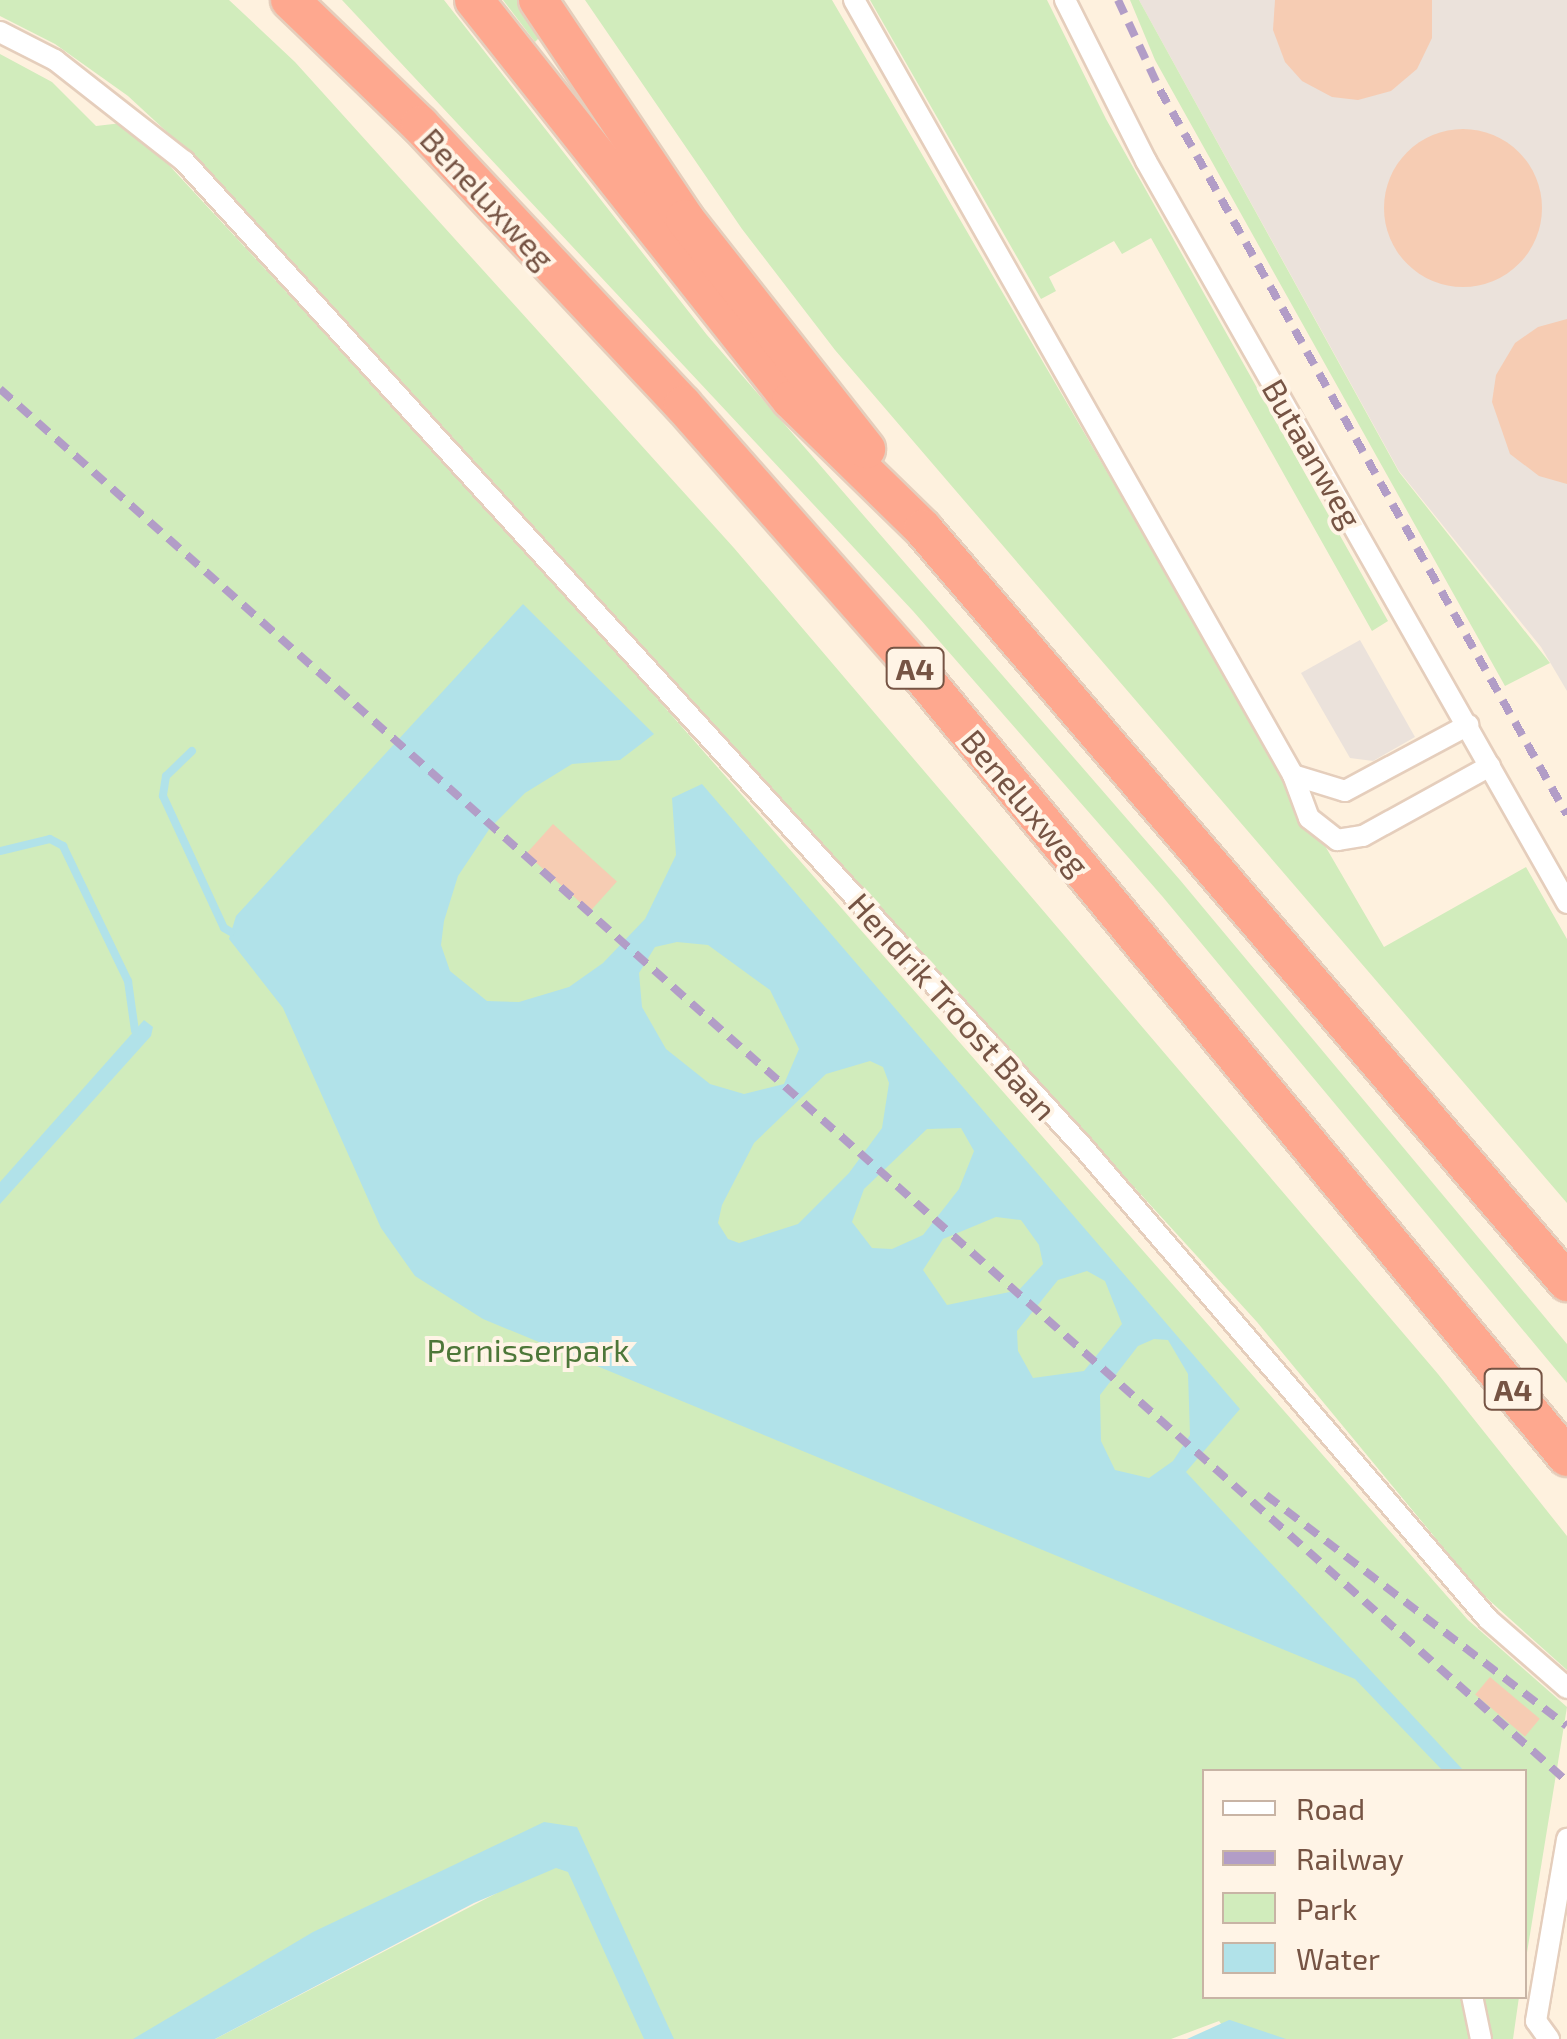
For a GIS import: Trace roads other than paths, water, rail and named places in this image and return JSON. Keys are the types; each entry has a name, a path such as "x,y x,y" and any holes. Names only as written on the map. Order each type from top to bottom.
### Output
{"highway":[{"name":"Beneluxweg","path":"290,0 420,125 670,391 916,669 1567,1457"},
{"path":"474,0 791,400 922,529 1567,1282"},
{"path":"538,0 685,219 820,384 922,529"}],"street":[{"path":"854,0 1292,775 1309,818 1338,840 1363,836 1490,766"},
{"name":"Butaanweg","path":"1066,0 1146,161 1567,903"},
{"name":"Hendrik Troost Baan","path":"0,32 55,60 184,161 1082,1146 1488,1619 1567,1688"},
{"path":"1292,775 1345,790 1468,725"},
{"path":"1549,2039 1536,2021 1567,1839"},
{"path":"1473,1999 1481,2039"}],"water":[{"path":"523,604 654,734 620,760 572,764 525,793 490,828 458,876 444,921 441,945 450,971 487,1001 519,1002 569,987 603,963 645,919 676,855 672,798 702,784 1240,1409 1186,1472 1462,1769 1441,1769 1355,1679 483,1319 415,1276 381,1228 283,1008 229,939 236,916","holes":["677,942 708,945 770,990 799,1049 784,1084 744,1094 710,1084 666,1049 642,1007 639,973 655,947","870,1061 883,1067 889,1083 882,1128 849,1173 798,1224 739,1243 728,1239 718,1223 722,1205 754,1143 826,1074","961,1128 974,1151 959,1189 923,1235 892,1249 872,1248 852,1222 864,1189 927,1129","996,1217 1021,1220 1039,1245 1043,1264 1019,1290 947,1305 923,1270 943,1239","1087,1271 1105,1281 1122,1324 1084,1371 1033,1378 1018,1351 1017,1331 1058,1280","1154,1339 1168,1340 1188,1374 1190,1435 1173,1461 1149,1478 1115,1470 1101,1441 1100,1395 1138,1346"]},
{"path":"144,1020 153,1027 151,1036 0,1204 0,1182"},
{"path":"544,1822 577,1827 674,2039 644,2039 568,1872 556,1868 474,1903 215,2039 133,2039 313,1932"},
{"path":"1230,2020 1286,2039 1187,2039"}],"waterway":[{"path":"192,751 166,776 163,796 224,928 231,932"},
{"path":"0,851 50,839 63,846 128,981 135,1031"}],"railway":[{"path":"1118,0 1160,90 1567,815"},
{"path":"0,389 1567,1781"},
{"path":"1266,1495 1567,1726"}],"park label":[{"name":"Pernisserpark","path":"528,1349"}]}
